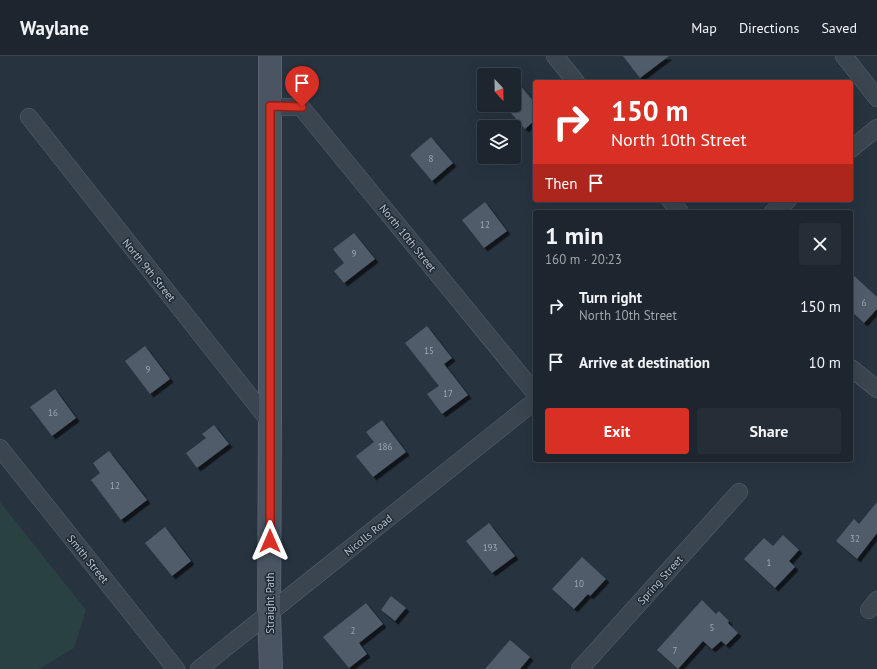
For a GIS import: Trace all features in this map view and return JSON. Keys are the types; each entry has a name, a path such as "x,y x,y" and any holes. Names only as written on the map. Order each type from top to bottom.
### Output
{"main road":[{"name":"Straight Path","path":"270,56 269,614 271,668"}],"street":[{"path":"555,56 574,80"},
{"path":"844,56 877,98"},
{"name":"North 10th Street","path":"270,106 302,107 533,391"},
{"name":"North 9th Street","path":"29,117 270,422"},
{"path":"853,147 877,128"},
{"path":"672,202 678,210"},
{"path":"776,210 786,202"},
{"path":"853,370 877,389"},
{"name":"Nicolls Road","path":"200,669 533,403"},
{"name":"Smith Street","path":"0,448 176,669"},
{"name":"Spring Street","path":"580,669 739,492"}],"green space":[{"path":"0,502 86,610 74,648 39,669 0,669"}],"building":[{"path":"623,56 669,56 640,78"},
{"path":"521,86 533,101 533,122 525,129 521,124 521,120 517,120 510,112 521,112"},
{"path":"431,137 453,163 432,181 410,155"},
{"path":"485,202 507,231 484,248 462,220"},
{"path":"354,233 375,259 344,283 334,271 344,263 333,249"},
{"path":"853,275 877,297 877,309 864,323 853,313"},
{"path":"427,326 452,358 444,364 468,395 442,414 427,394 439,386 405,343"},
{"path":"145,346 170,379 150,394 125,361"},
{"path":"55,389 76,418 52,436 30,407"},
{"path":"382,420 406,452 373,477 356,456 374,442 366,432"},
{"path":"214,425 229,444 197,468 186,453 206,438 202,434"},
{"path":"109,451 147,500 121,520 91,480 100,473 93,463"},
{"path":"877,502 877,533 857,559 836,541 854,519 859,524"},
{"path":"489,523 515,556 492,573 466,541"},
{"path":"165,527 191,561 172,576 145,543"},
{"path":"783,535 799,550 789,561 795,567 775,588 744,559 764,538 773,546"},
{"path":"582,557 606,579 590,596 588,594 574,609 552,589"},
{"path":"391,596 406,608 395,621 381,610"},
{"path":"702,600 716,614 719,611 738,633 726,645 721,641 712,649 703,641 678,669 657,650"},
{"path":"366,603 383,624 359,643 367,654 349,668 323,637"},
{"path":"510,640 530,657 520,669 485,669"}],"route":[{"path":"270,541 270,106 302,107"}]}
